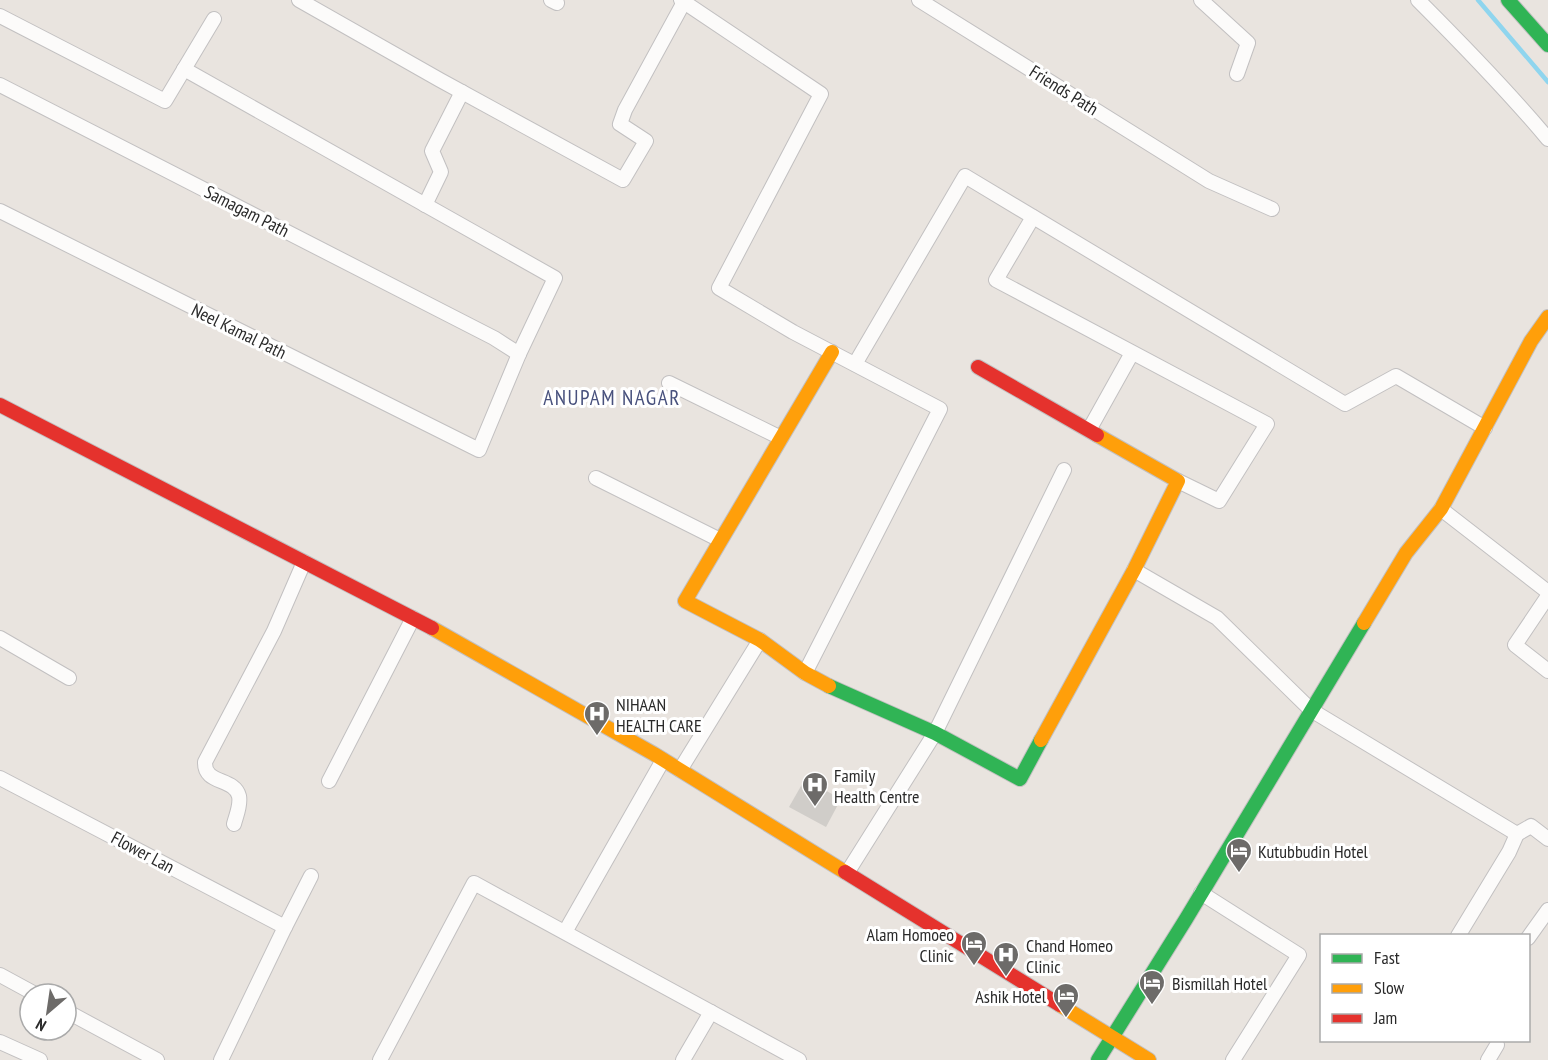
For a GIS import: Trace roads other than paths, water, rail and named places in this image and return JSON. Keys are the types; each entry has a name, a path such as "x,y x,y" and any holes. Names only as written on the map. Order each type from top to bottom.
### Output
{"street":[{"path":"299,0 623,180 646,141 620,124 625,110 682,1 821,94 718,288 793,332 940,409 805,673"},
{"name":"Friends Path","path":"919,0 1209,181 1272,209"},
{"path":"1201,0 1248,43 1237,74"},
{"path":"1418,0 1476,57 1548,139"},
{"path":"1508,0 1548,45"},
{"path":"0,16 165,102 214,18"},
{"path":"184,69 555,278 519,354"},
{"name":"Samagam Path","path":"0,85 494,338 519,354"},
{"path":"425,205 441,172 432,151 462,92"},
{"path":"855,364 965,176 1345,404 1396,376 1485,428"},
{"name":"Neel Kamal Path","path":"0,212 479,450 519,354"},
{"path":"978,367 1178,481 1219,501 1267,424 996,280 1033,217"},
{"path":"1098,1060 1406,553 1441,509 1531,341 1548,317"},
{"path":"832,352 685,601 760,640 822,683 934,733 1020,778 1134,570 1178,481"},
{"path":"1089,430 1132,353"},
{"path":"669,383 781,438"},
{"path":"0,405 450,637 680,770 1149,1060"},
{"path":"846,873 934,733 1064,470"},
{"path":"596,478 720,540"},
{"path":"1441,509 1548,594 1515,645 1548,671"},
{"path":"234,825 239,796 233,787 207,773 205,762 274,631 304,562"},
{"path":"1134,570 1217,618 1311,711 1517,834"},
{"path":"329,781 413,618"},
{"path":"0,638 69,678"},
{"path":"680,770 760,640"},
{"path":"565,932 663,760"},
{"name":"Flower Lan","path":"0,778 285,927"},
{"path":"1459,934 1509,852 1517,834 1532,826 1548,838"},
{"path":"221,1060 311,876"},
{"path":"380,1060 474,883 799,1060"},
{"path":"1201,893 1299,955 1233,1060"},
{"path":"1530,935 1548,910"},
{"path":"0,975 18,985"},
{"path":"683,1060 711,1012"},
{"path":"78,1017 157,1060"},
{"path":"0,1042 40,1060"},
{"path":"1488,1060 1497,1044"}],"waterway":[{"path":"1478,0 1548,82"}],"place":[{"name":"NIHAAN HEALTH CARE","path":"597,737"},
{"name":"Family Health Centre","path":"815,808"},
{"name":"Kutubbudin Hotel","path":"1239,874"},
{"name":"Alam Homoeo Clinic","path":"974,967"},
{"name":"Chand Homeo Clinic","path":"1006,978"},
{"name":"Bismillah Hotel","path":"1152,1006"},
{"name":"Ashik Hotel","path":"1066,1019"}],"district":[{"name":"ANUPAM NAGAR","path":"612,397"}]}
